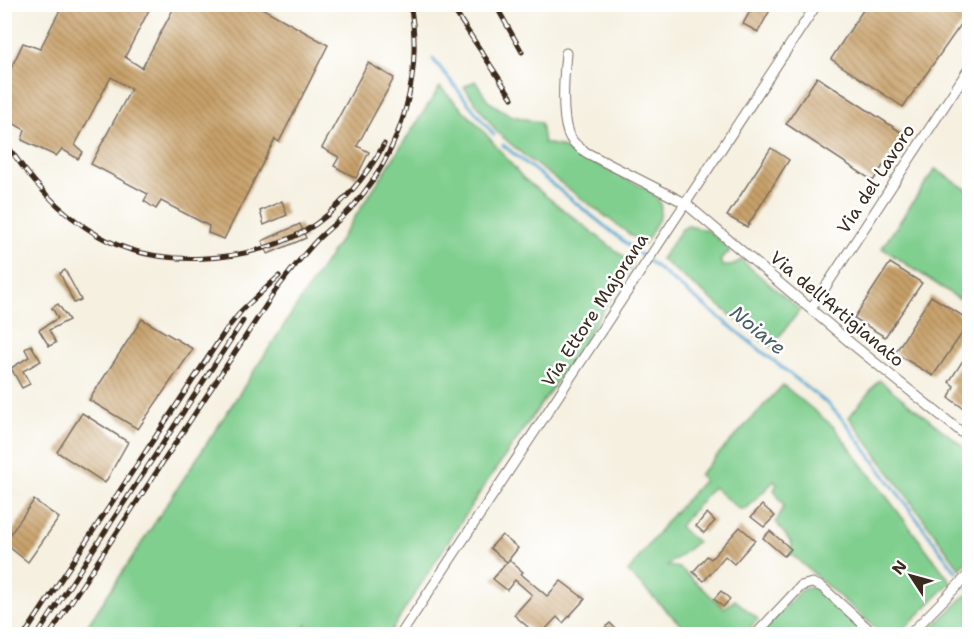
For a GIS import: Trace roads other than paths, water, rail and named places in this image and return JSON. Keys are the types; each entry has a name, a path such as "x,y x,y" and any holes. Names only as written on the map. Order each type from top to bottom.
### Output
{"street":[{"name":"Via Ettore Majorana","path":"401,634 817,4"},
{"name":"Via dell'Artigianato","path":"566,53 563,92 567,133 574,143 587,153 685,203 969,439"},
{"name":"Via del Lavoro","path":"811,309 969,67"},
{"path":"909,634 969,573"},
{"path":"756,634 801,586 812,583 822,587 874,634"}],"waterway":[{"name":"Noiare","path":"433,59 494,135"},
{"name":"Noiare","path":"503,145 829,405 845,422 957,573"}],"railway":[{"path":"50,634 276,290 317,240 354,205 385,161 405,111 411,85 414,31 410,4"},
{"path":"450,4 512,98"},
{"path":"495,4 522,52"},
{"path":"4,140 34,181 84,227 122,247 175,258 229,256 282,242 305,231 328,215 350,193 384,144"},
{"path":"25,634 226,330 243,309 279,276"},
{"path":"38,634 243,321"}]}
